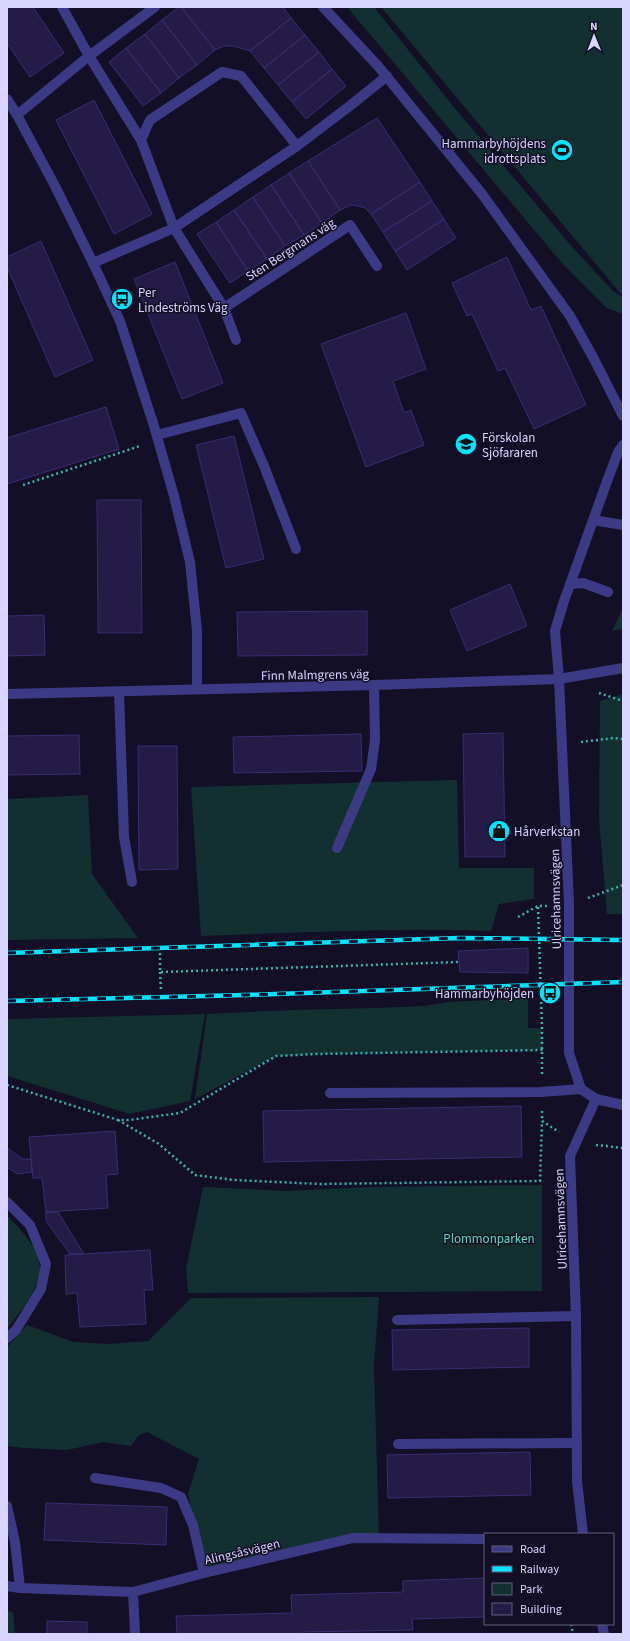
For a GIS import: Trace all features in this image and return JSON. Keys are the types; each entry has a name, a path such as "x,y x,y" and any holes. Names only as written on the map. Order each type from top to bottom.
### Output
{"street":[{"path":"62,7 89,56 141,140 174,228 224,308 236,340"},
{"path":"17,115 89,56 155,7"},
{"path":"323,7 387,76 482,194 570,316 623,416"},
{"path":"141,140 150,120 222,72 241,76 297,146"},
{"path":"94,263 174,228 297,146 387,76"},
{"path":"7,99 17,115 94,263 120,321 157,435 190,562 197,631 197,689"},
{"name":"Sten Bergmans väg","path":"224,308 350,225 377,266"},
{"path":"157,435 241,412 264,466 296,549"},
{"name":"Ulricehamnsvägen","path":"581,1089 569,1054 569,904 563,745 555,630 593,520 618,452 623,445"},
{"path":"593,520 623,525"},
{"path":"570,584 583,583 608,592"},
{"name":"Finn Malmgrens väg","path":"7,694 559,679 623,668"},
{"path":"337,848 371,769 375,740 374,685"},
{"path":"119,692 124,837 132,882"},
{"path":"330,1093 541,1092 581,1089 596,1099 623,1105"},
{"name":"Ulricehamnsvägen","path":"583,1533 578,1481 576,1316 570,1156 596,1099"},
{"path":"7,1202 30,1225 46,1264 41,1289 16,1330 7,1338"},
{"path":"397,1320 576,1316"},
{"path":"398,1444 577,1443"},
{"path":"95,1478 161,1488 181,1497 193,1525 204,1573"},
{"path":"7,1506 15,1542 20,1588"},
{"name":"Alingsåsvägen","path":"7,1586 20,1588 133,1592 204,1573 353,1538 484,1539"},
{"path":"133,1592 135,1634"}],"path":[{"path":"23,485 137,447 157,435"},
{"path":"563,745 613,738 623,739"},
{"path":"569,904 623,885"},
{"path":"518,918 538,906"},
{"path":"160,953 161,990"},
{"path":"160,972 459,962"},
{"path":"118,1120 129,1120 180,1113 276,1056 543,1050"},
{"path":"7,1085 118,1120 159,1144 195,1175 234,1180 320,1184 540,1181 542,1122"}],"green space":[{"path":"347,7 374,7 453,106 574,249 614,292 623,297 623,314 607,308 561,262"},
{"name":"Hammarbyhöjdens idrottsplats","path":"381,7 623,7 623,293 621,294"},
{"path":"623,608 623,629 612,631"},
{"path":"623,694 623,914 607,914 599,819 600,701"},
{"path":"457,780 459,868 534,868 534,899 499,904 491,931 382,930 201,936 191,787"},
{"path":"88,795 92,874 138,938 7,940 7,799"},
{"path":"528,998 528,1028 542,1028 543,1050 276,1056 195,1099 207,1014 425,1006 449,1002"},
{"path":"205,1014 190,1101 130,1114 7,1076 7,1019"},
{"name":"Plommonparken","path":"542,1185 542,1291 188,1293 186,1269 203,1187 287,1191 371,1187"},
{"path":"7,1215 33,1246 38,1257 40,1268 34,1290 28,1301 7,1329"},
{"path":"379,1297 374,1364 379,1538 353,1538 204,1573 188,1494 199,1459 147,1432 138,1436 131,1446 103,1442 67,1450 7,1446 7,1347 27,1325 73,1342 108,1344 148,1341 191,1298"},
{"path":"7,1611 13,1612 15,1634 7,1634"}],"building":[{"path":"7,7 33,7 64,53 30,77 7,43"},
{"path":"181,7 215,50 197,65 162,20"},
{"path":"181,7 283,7 291,18 250,51 233,46 224,46 215,50"},
{"path":"291,18 305,35 264,68 250,51"},
{"path":"162,20 197,65 179,78 145,34"},
{"path":"145,34 179,78 161,93 126,48"},
{"path":"305,35 319,52 278,85 264,68"},
{"path":"126,48 161,93 143,106 109,62"},
{"path":"319,52 332,69 292,102 278,85"},
{"path":"332,69 346,86 306,119 292,102"},
{"path":"94,100 152,214 114,234 56,120"},
{"path":"377,118 420,182 371,214 365,208 351,205 340,210 308,161"},
{"path":"308,161 340,210 322,223 289,173"},
{"path":"289,173 322,223 304,235 271,185"},
{"path":"420,182 432,201 383,232 371,214"},
{"path":"271,185 304,235 285,246 253,197"},
{"path":"253,197 285,246 267,259 234,210"},
{"path":"432,201 444,219 395,251 383,232"},
{"path":"234,210 267,259 248,271 216,222"},
{"path":"444,219 456,238 407,270 395,251"},
{"path":"216,222 248,271 230,283 197,234"},
{"path":"41,241 93,360 55,377 7,267 7,257"},
{"path":"507,257 531,310 541,306 586,405 534,429 505,368 498,371 472,314 467,316 452,283"},
{"path":"175,262 223,383 182,399 134,279"},
{"path":"406,313 426,369 393,381 404,413 411,410 424,445 366,467 321,344"},
{"path":"106,407 119,449 7,484 7,438"},
{"path":"234,436 264,559 226,568 196,445"},
{"path":"97,500 141,500 142,633 98,633"},
{"path":"510,584 527,626 467,651 450,610"},
{"path":"367,611 367,655 238,656 237,612"},
{"path":"44,615 45,655 7,656 7,616"},
{"path":"503,733 505,857 465,857 463,734"},
{"path":"361,734 362,771 234,773 233,737"},
{"path":"79,735 80,774 7,775 7,736"},
{"path":"138,746 177,746 178,869 139,870"},
{"path":"528,948 528,973 460,972 458,951"},
{"path":"521,1106 522,1157 264,1162 263,1111"},
{"path":"115,1131 118,1174 106,1175 108,1208 46,1212 42,1178 33,1178 29,1137"},
{"path":"7,1148 23,1159 31,1159 32,1172 17,1174 7,1167"},
{"path":"46,1212 58,1212 84,1254 70,1254 46,1221"},
{"path":"150,1250 153,1290 144,1290 146,1324 80,1327 77,1293 66,1294 65,1255"},
{"path":"529,1328 529,1367 393,1370 392,1330"},
{"path":"530,1452 531,1495 388,1498 387,1455"},
{"path":"46,1503 167,1507 166,1545 44,1540"},
{"path":"484,1578 484,1617 412,1619 413,1630 302,1632 302,1634 177,1634 176,1616 292,1613 291,1595 403,1592 403,1581"},
{"path":"47,1621 87,1622 87,1634 47,1634"}],"railway":[{"path":"7,953 459,938 623,940"},
{"path":"7,1001 245,995 623,982"}],"place":[{"name":"Hammarbyhöjdens idrottsplats","path":"562,150"},
{"name":"Per Lindeströms Väg","path":"122,299"},
{"name":"Förskolan Sjöfararen","path":"466,444"},
{"name":"Hårverkstan","path":"499,831"},
{"name":"Hammarbyhöjden","path":"550,993"}]}
